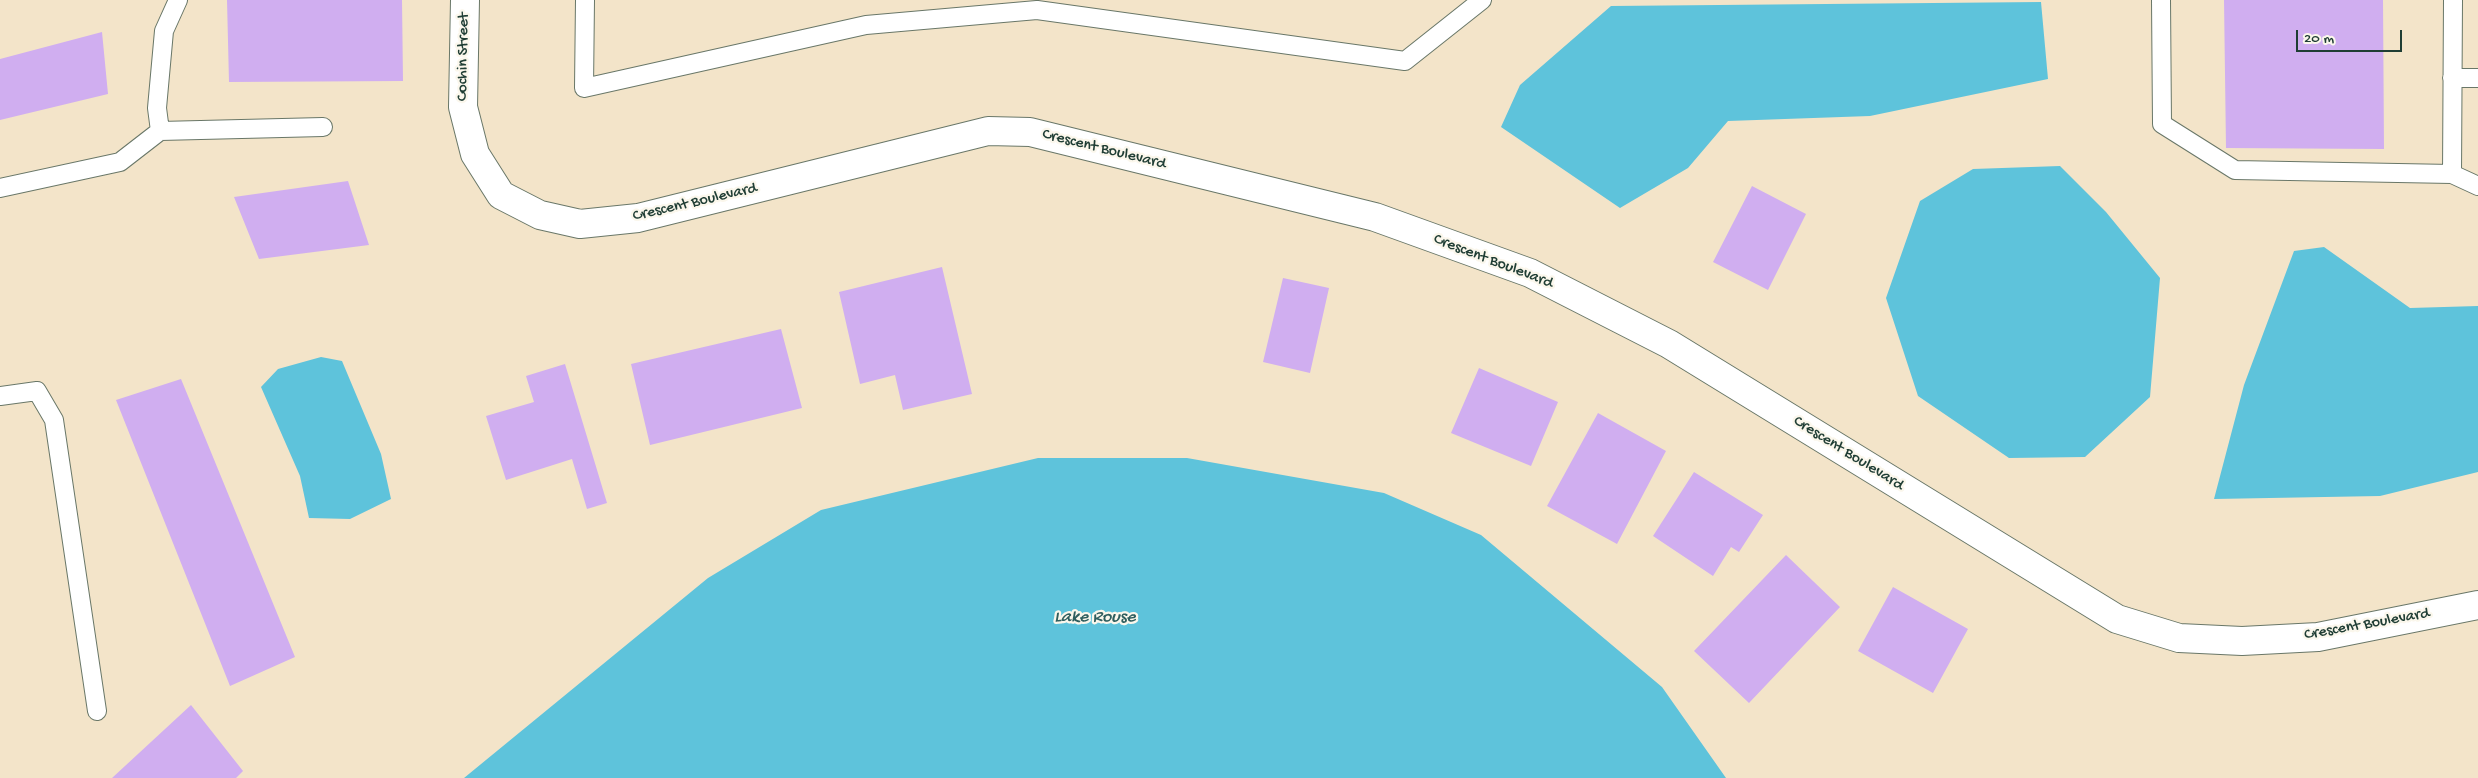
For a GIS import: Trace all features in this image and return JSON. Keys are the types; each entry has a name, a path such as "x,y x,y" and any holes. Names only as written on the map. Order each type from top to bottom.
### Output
{"street":[{"name":"Cochin Street","path":"465,0 463,107 474,154 501,195"},
{"name":"Crescent Boulevard","path":"501,195 540,216 580,224 638,218 988,131 1030,132 1375,217 1530,272 1669,344 2117,619 2179,638 2242,641 2318,637 2478,604"}],"lane":[{"path":"160,131 157,108 164,31 178,0"},
{"path":"585,0 584,88 866,25 1037,10 1405,62 1482,0"},
{"path":"2161,0 2162,124 2235,170 2452,174 2478,186"},
{"path":"2452,174 2453,0"},
{"path":"2452,78 2478,78"},
{"path":"0,188 120,162 160,131 323,127"},
{"path":"0,396 37,391 54,420 97,711"}],"water":[{"path":"2041,2 2048,79 1870,116 1728,121 1688,168 1620,208 1501,127 1520,85 1611,6"},
{"path":"2060,166 2106,212 2160,278 2150,397 2085,457 2009,458 1918,396 1886,298 1920,201 1973,169"},
{"path":"2324,247 2410,308 2478,306 2478,472 2380,496 2214,499 2244,385 2294,251"},
{"path":"321,357 342,361 381,454 391,499 350,519 309,518 300,476 261,387 278,369"},
{"name":"Lake Rouse","path":"1038,458 1187,458 1384,493 1481,535 1662,687 1726,778 464,778 708,578 821,510"}],"building":[{"path":"227,0 402,0 403,81 229,82"},
{"path":"2224,0 2383,0 2384,149 2226,148"},
{"path":"102,32 108,94 0,120 0,59"},
{"path":"348,181 369,245 259,259 234,197"},
{"path":"1752,186 1806,214 1768,290 1713,262"},
{"path":"942,267 972,394 903,410 895,375 860,384 839,292"},
{"path":"1283,278 1329,288 1310,373 1263,362"},
{"path":"781,329 802,408 650,445 631,364"},
{"path":"565,364 607,503 587,509 572,459 506,480 486,416 534,402 526,376"},
{"path":"1479,368 1558,402 1531,466 1451,433"},
{"path":"181,379 295,657 230,686 116,400"},
{"path":"1598,413 1666,451 1617,544 1547,506"},
{"path":"1694,472 1763,515 1739,552 1731,547 1713,576 1653,536"},
{"path":"1786,555 1840,607 1749,703 1694,651"},
{"path":"1893,587 1968,629 1933,693 1858,651"},
{"path":"191,705 243,771 236,778 112,778"}]}
